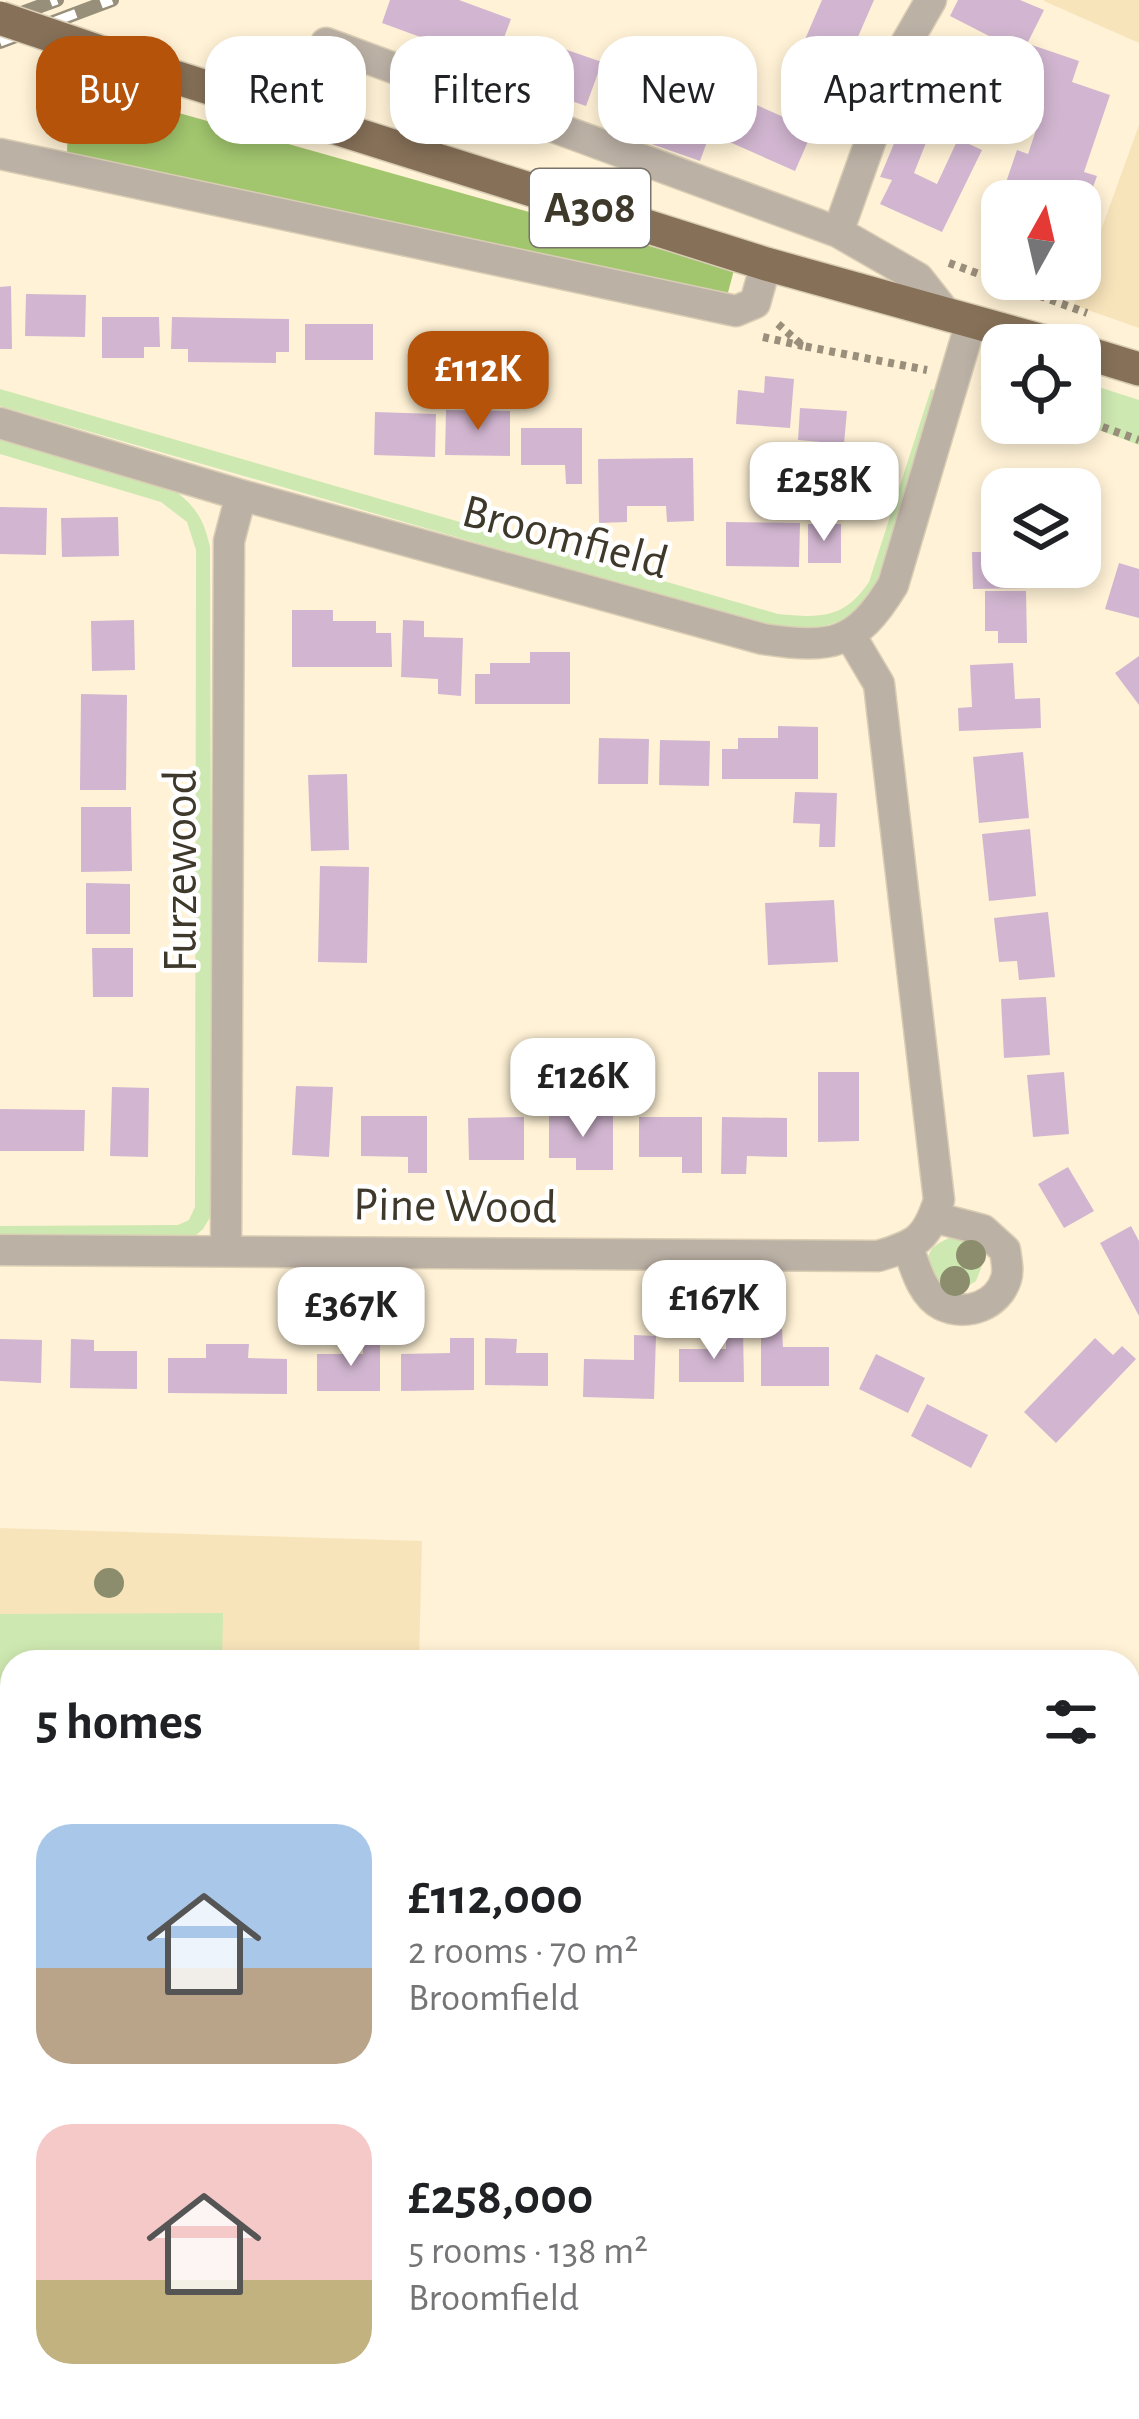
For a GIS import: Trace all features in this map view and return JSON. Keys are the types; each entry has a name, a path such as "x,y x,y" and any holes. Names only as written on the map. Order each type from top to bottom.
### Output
{"highway":[{"name":"A308","path":"0,18 766,264 981,325"},
{"path":"1101,357 1139,369"}],"street":[{"path":"838,232 904,46 931,0"},
{"path":"366,58 838,232 919,278 960,319 955,376 893,585 874,616 850,635 879,684 939,1200 923,1235 908,1247 922,1283 940,1304 968,1311 993,1300 1008,1276 1005,1250 983,1230 934,1217"},
{"path":"0,154 736,311 755,304 766,264"},
{"name":"Broomfield","path":"0,423 241,495 763,639 807,646 850,635"},
{"name":"Furzewood","path":"226,1250 229,541 241,495"},
{"name":"Pine Wood","path":"0,1250 878,1256 908,1247"}],"path":[{"path":"755,304 802,346 955,376"},
{"path":"1101,426 1139,440"}],"shaded area":[{"path":"1044,0 1139,0 1139,43 1044,1"},
{"path":"1139,125 1139,328 1074,305 1076,300 1101,300 1101,230"},
{"path":"0,1528 422,1541 419,1650 0,1650"}],"green space":[{"path":"181,114 205,120 205,144 288,144 734,270 726,300 67,154 67,144 181,144"},
{"path":"1101,388 1139,400 1139,445 1101,431"},
{"path":"0,389 778,614 806,616 840,609 869,582 931,389 940,393 882,575 855,616 816,629 767,626 0,406"},
{"path":"0,437 171,488 197,513 210,547 212,1214 194,1237 0,1239 0,1226 178,1225 189,1220 195,1207 196,550 187,522 161,502 0,454"},
{"path":"953,1236 975,1245 983,1263 976,1281 960,1291 941,1287 927,1275 931,1250"},
{"path":"223,1613 222,1650 0,1650 0,1614"}],"building":[{"path":"390,0 459,0 511,19 505,36 418,36 382,23"},
{"path":"822,0 874,0 858,36 806,36"},
{"path":"958,0 1020,0 1044,10 1031,36 989,36 950,16"},
{"path":"1044,49 1079,61 1072,82 1110,95 1084,172 1097,176 1096,180 1007,180 1017,150 1028,154 1031,144 1044,144"},
{"path":"574,52 598,61 586,106 574,102"},
{"path":"757,105 781,116 781,144 807,144 795,171 734,144 757,144"},
{"path":"652,144 706,144 700,161"},
{"path":"894,144 926,144 914,173 937,184 956,144 982,150 942,232 880,204 892,180 880,177"},
{"path":"11,286 12,349 0,349 0,287"},
{"path":"26,294 86,295 85,337 25,336"},
{"path":"102,317 159,317 160,347 144,347 144,358 102,358"},
{"path":"172,317 289,319 289,352 276,352 276,363 188,362 188,349 171,349"},
{"path":"305,324 373,324 373,360 305,360"},
{"path":"765,376 794,379 790,428 736,424 738,390 764,393"},
{"path":"800,408 847,411 844,444 798,440"},
{"path":"446,410 510,411 510,456 445,455"},
{"path":"375,412 436,414 435,457 374,455"},
{"path":"521,428 582,428 582,484 566,484 565,465 521,465"},
{"path":"814,454 856,458 851,516 809,513"},
{"path":"693,458 694,521 667,522 666,506 627,506 627,522 599,523 598,459"},
{"path":"0,507 47,508 46,555 0,554"},
{"path":"118,517 119,556 62,557 61,518"},
{"path":"726,522 800,523 799,567 726,566"},
{"path":"808,524 841,524 841,563 808,563"},
{"path":"972,552 981,552 981,588 1028,588 973,589"},
{"path":"1119,563 1139,569 1139,618 1105,609"},
{"path":"985,591 1026,591 1027,643 998,643 998,631 985,631"},
{"path":"292,610 333,610 333,621 376,621 376,633 391,633 392,667 292,667"},
{"path":"134,620 135,670 92,671 91,621"},
{"path":"403,620 424,621 424,637 463,638 461,696 438,694 438,679 401,677"},
{"path":"530,652 570,652 570,704 475,704 475,674 490,674 490,663 530,663"},
{"path":"1139,656 1139,705 1115,673"},
{"path":"1013,663 1015,699 1040,698 1041,728 959,731 958,708 972,707 970,665"},
{"path":"81,694 127,695 126,790 80,790"},
{"path":"778,726 818,727 818,779 722,779 722,749 738,749 738,738 778,738"},
{"path":"599,738 649,739 648,784 598,784"},
{"path":"660,740 710,741 709,786 659,785"},
{"path":"1023,752 1029,818 979,823 973,757"},
{"path":"347,774 349,850 311,851 308,775"},
{"path":"795,792 837,793 835,847 819,847 820,824 793,823"},
{"path":"81,807 131,807 132,871 81,872"},
{"path":"1030,829 1036,896 989,901 982,834"},
{"path":"320,866 369,867 367,963 318,962"},
{"path":"86,883 130,884 130,934 86,934"},
{"path":"834,900 838,962 768,965 765,903"},
{"path":"1048,912 1055,977 1019,980 1017,961 999,962 994,918"},
{"path":"92,948 133,948 133,997 93,997"},
{"path":"1046,997 1050,1055 1004,1058 1001,999"},
{"path":"818,1072 859,1072 859,1141 818,1142"},
{"path":"1064,1072 1069,1134 1033,1137 1027,1075"},
{"path":"296,1086 333,1087 329,1157 292,1155"},
{"path":"112,1087 149,1088 148,1157 110,1156"},
{"path":"0,1109 85,1110 84,1151 0,1151"},
{"path":"549,1114 613,1114 613,1170 576,1170 576,1158 549,1158"},
{"path":"361,1116 427,1116 427,1173 408,1173 408,1157 361,1156"},
{"path":"524,1117 524,1160 469,1160 468,1118"},
{"path":"639,1117 702,1117 702,1173 682,1173 682,1157 639,1157"},
{"path":"722,1117 787,1118 787,1157 747,1156 746,1174 721,1174"},
{"path":"1068,1167 1094,1211 1064,1228 1038,1184"},
{"path":"1131,1226 1139,1241 1139,1316 1100,1243"},
{"path":"761,1329 782,1329 783,1347 829,1347 829,1386 761,1386"},
{"path":"726,1330 743,1330 744,1382 679,1382 679,1349 726,1349"},
{"path":"363,1333 380,1334 380,1391 317,1391 317,1354 363,1354"},
{"path":"634,1335 656,1336 654,1399 583,1397 584,1359 634,1360"},
{"path":"450,1338 474,1338 474,1390 401,1391 401,1354 450,1353"},
{"path":"485,1338 517,1339 516,1353 548,1353 548,1386 485,1385"},
{"path":"1095,1338 1113,1355 1122,1346 1136,1359 1056,1443 1024,1412"},
{"path":"0,1339 42,1340 41,1383 0,1381"},
{"path":"71,1339 94,1340 94,1351 137,1351 137,1389 70,1388"},
{"path":"206,1344 249,1344 248,1358 287,1359 287,1394 168,1393 168,1358 206,1358"},
{"path":"876,1354 925,1378 908,1413 859,1389"},
{"path":"927,1404 988,1435 971,1468 911,1436"}],"railway":[{"path":"0,21 57,0"},
{"path":"0,42 112,0"}]}
